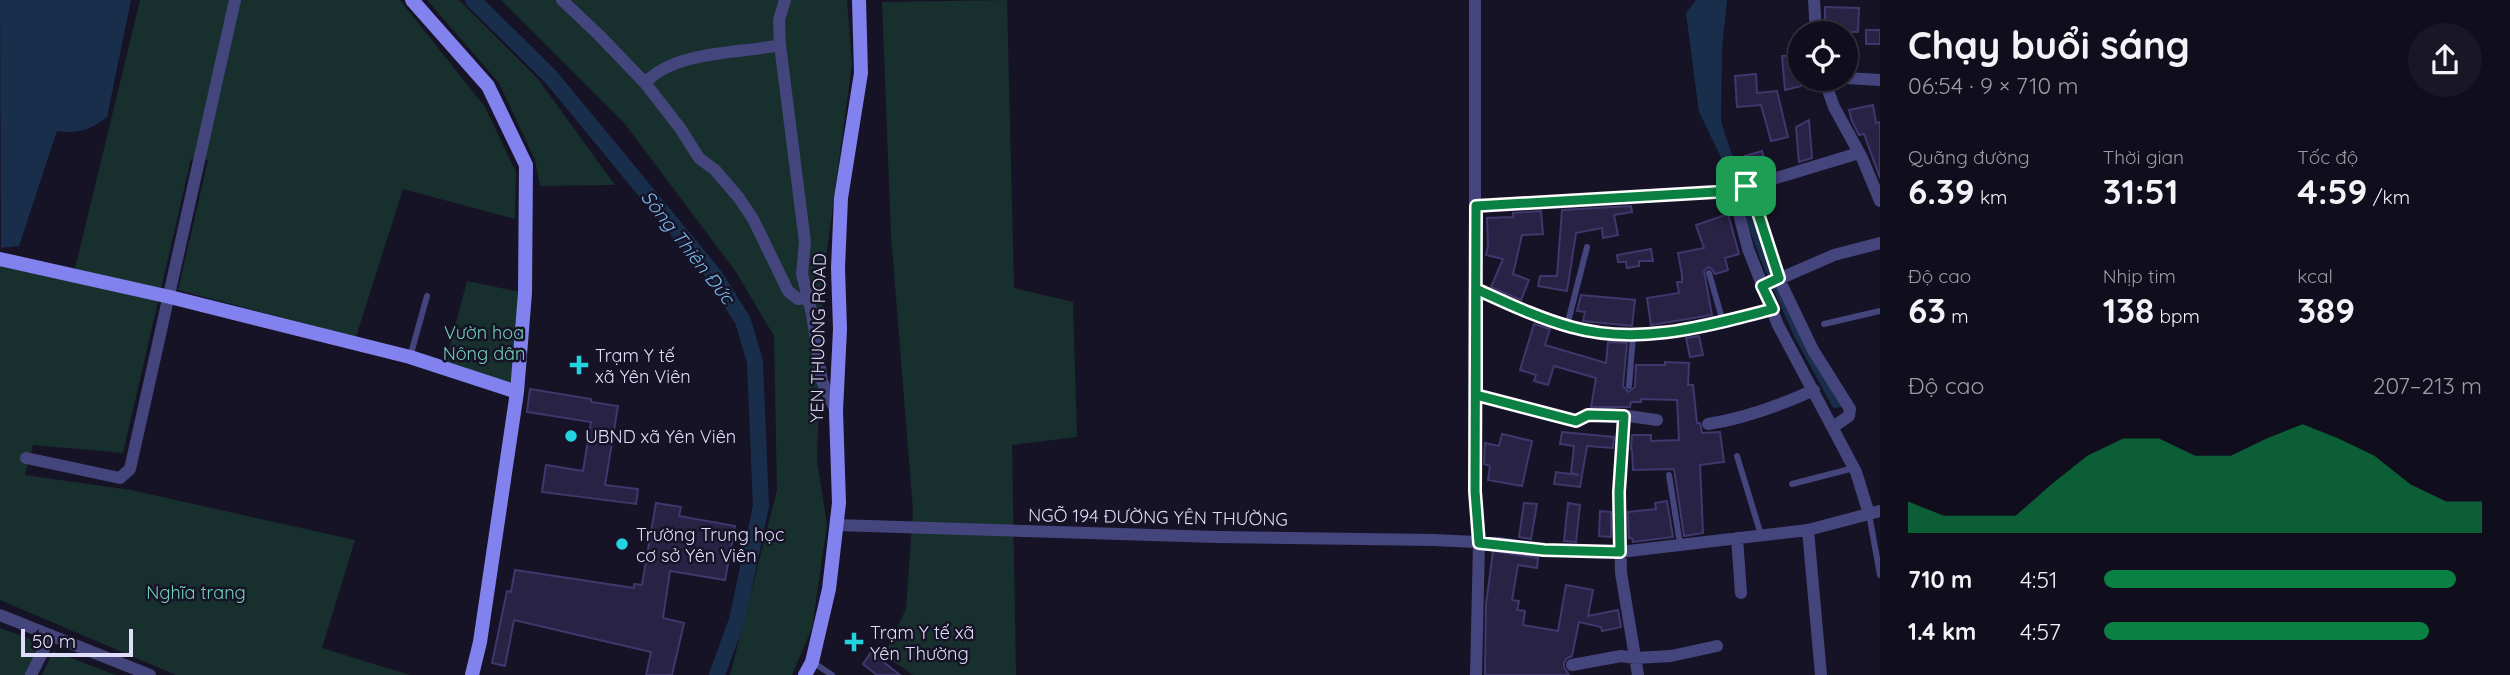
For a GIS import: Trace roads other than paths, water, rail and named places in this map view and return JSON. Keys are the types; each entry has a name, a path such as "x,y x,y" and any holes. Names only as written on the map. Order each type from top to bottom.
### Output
{"street":[{"path":"26,458 120,478 130,469 235,0"},
{"path":"412,0 488,86 526,165 526,293 517,392 481,642 472,675"},
{"path":"562,0 645,83 680,128 699,158 715,170 740,198 788,291 798,299 806,298"},
{"path":"785,0 779,20 779,45 805,242 802,274 812,314 822,381 836,411"},
{"name":"YEN THUONG ROAD","path":"809,668 829,590 839,503 836,411 840,329 838,268 841,198 862,73 859,0"},
{"path":"1475,0 1475,491 1479,543 1476,675"},
{"path":"1814,0 1815,21"},
{"path":"645,83 663,68 676,63 725,52 779,45"},
{"path":"1858,79 1880,80"},
{"path":"1828,91 1833,107 1859,153 1880,201"},
{"path":"1476,206 1741,188 1759,185 1859,153"},
{"path":"1741,188 1748,249 1850,409 1849,416 1833,427"},
{"path":"1741,188 1771,282 1773,309 1778,325 1854,468 1874,513"},
{"path":"1771,282 1834,255 1880,243"},
{"path":"0,259 170,297 410,357 517,392"},
{"path":"1476,289 1529,313 1567,326 1633,335 1660,334 1773,309"},
{"path":"1708,425 1740,419 1814,390"},
{"path":"1476,395 1576,421 1588,415 1657,420"},
{"path":"1624,416 1619,492 1620,552 1627,617 1638,675"},
{"name":"NGÕ 194 ĐƯỜNG YÊN THƯỜNG","path":"836,525 1217,537 1433,540 1544,550 1620,552 1808,530 1874,513"},
{"path":"1808,530 1821,675"},
{"path":"1737,538 1741,593"},
{"path":"0,615 150,675"},
{"path":"31,675 51,635"},
{"path":"1572,664 1621,656 1671,656 1717,646"}],"lane":[{"path":"1567,326 1587,247"},
{"path":"1709,273 1723,322"},
{"path":"410,357 427,296"},
{"path":"1825,324 1880,312"},
{"path":"1629,386 1633,335"},
{"path":"1737,456 1761,535"},
{"path":"1792,484 1854,468"},
{"path":"1669,475 1680,544"},
{"path":"1874,513 1880,575"},
{"path":"809,668 832,675"}],"water":[{"path":"0,0 131,0 107,117 83,130 57,131 19,246 1,248"},
{"path":"1696,0 1727,0 1722,49 1721,122 1770,267 1842,404 1841,407 1832,406 1794,336 1761,261 1730,176 1699,112 1686,13"}],"waterway":[{"name":"Sông Thiên Đức","path":"473,0 551,77 715,276 743,321 755,362 761,506 737,620 717,675"}],"place":[{"name":"Trạm Y tế xã Yên Viên","path":"579,365"},
{"name":"UBND xã Yên Viên","path":"571,436"},
{"name":"Trường Trung học cơ sở Yên Viên","path":"622,544"},
{"name":"Trạm Y tế xã Yên Thường","path":"854,642"}],"park label":[{"name":"Vườn hoa Nông dân","path":"484,342"},
{"name":"Nghĩa trang","path":"196,592"}]}
